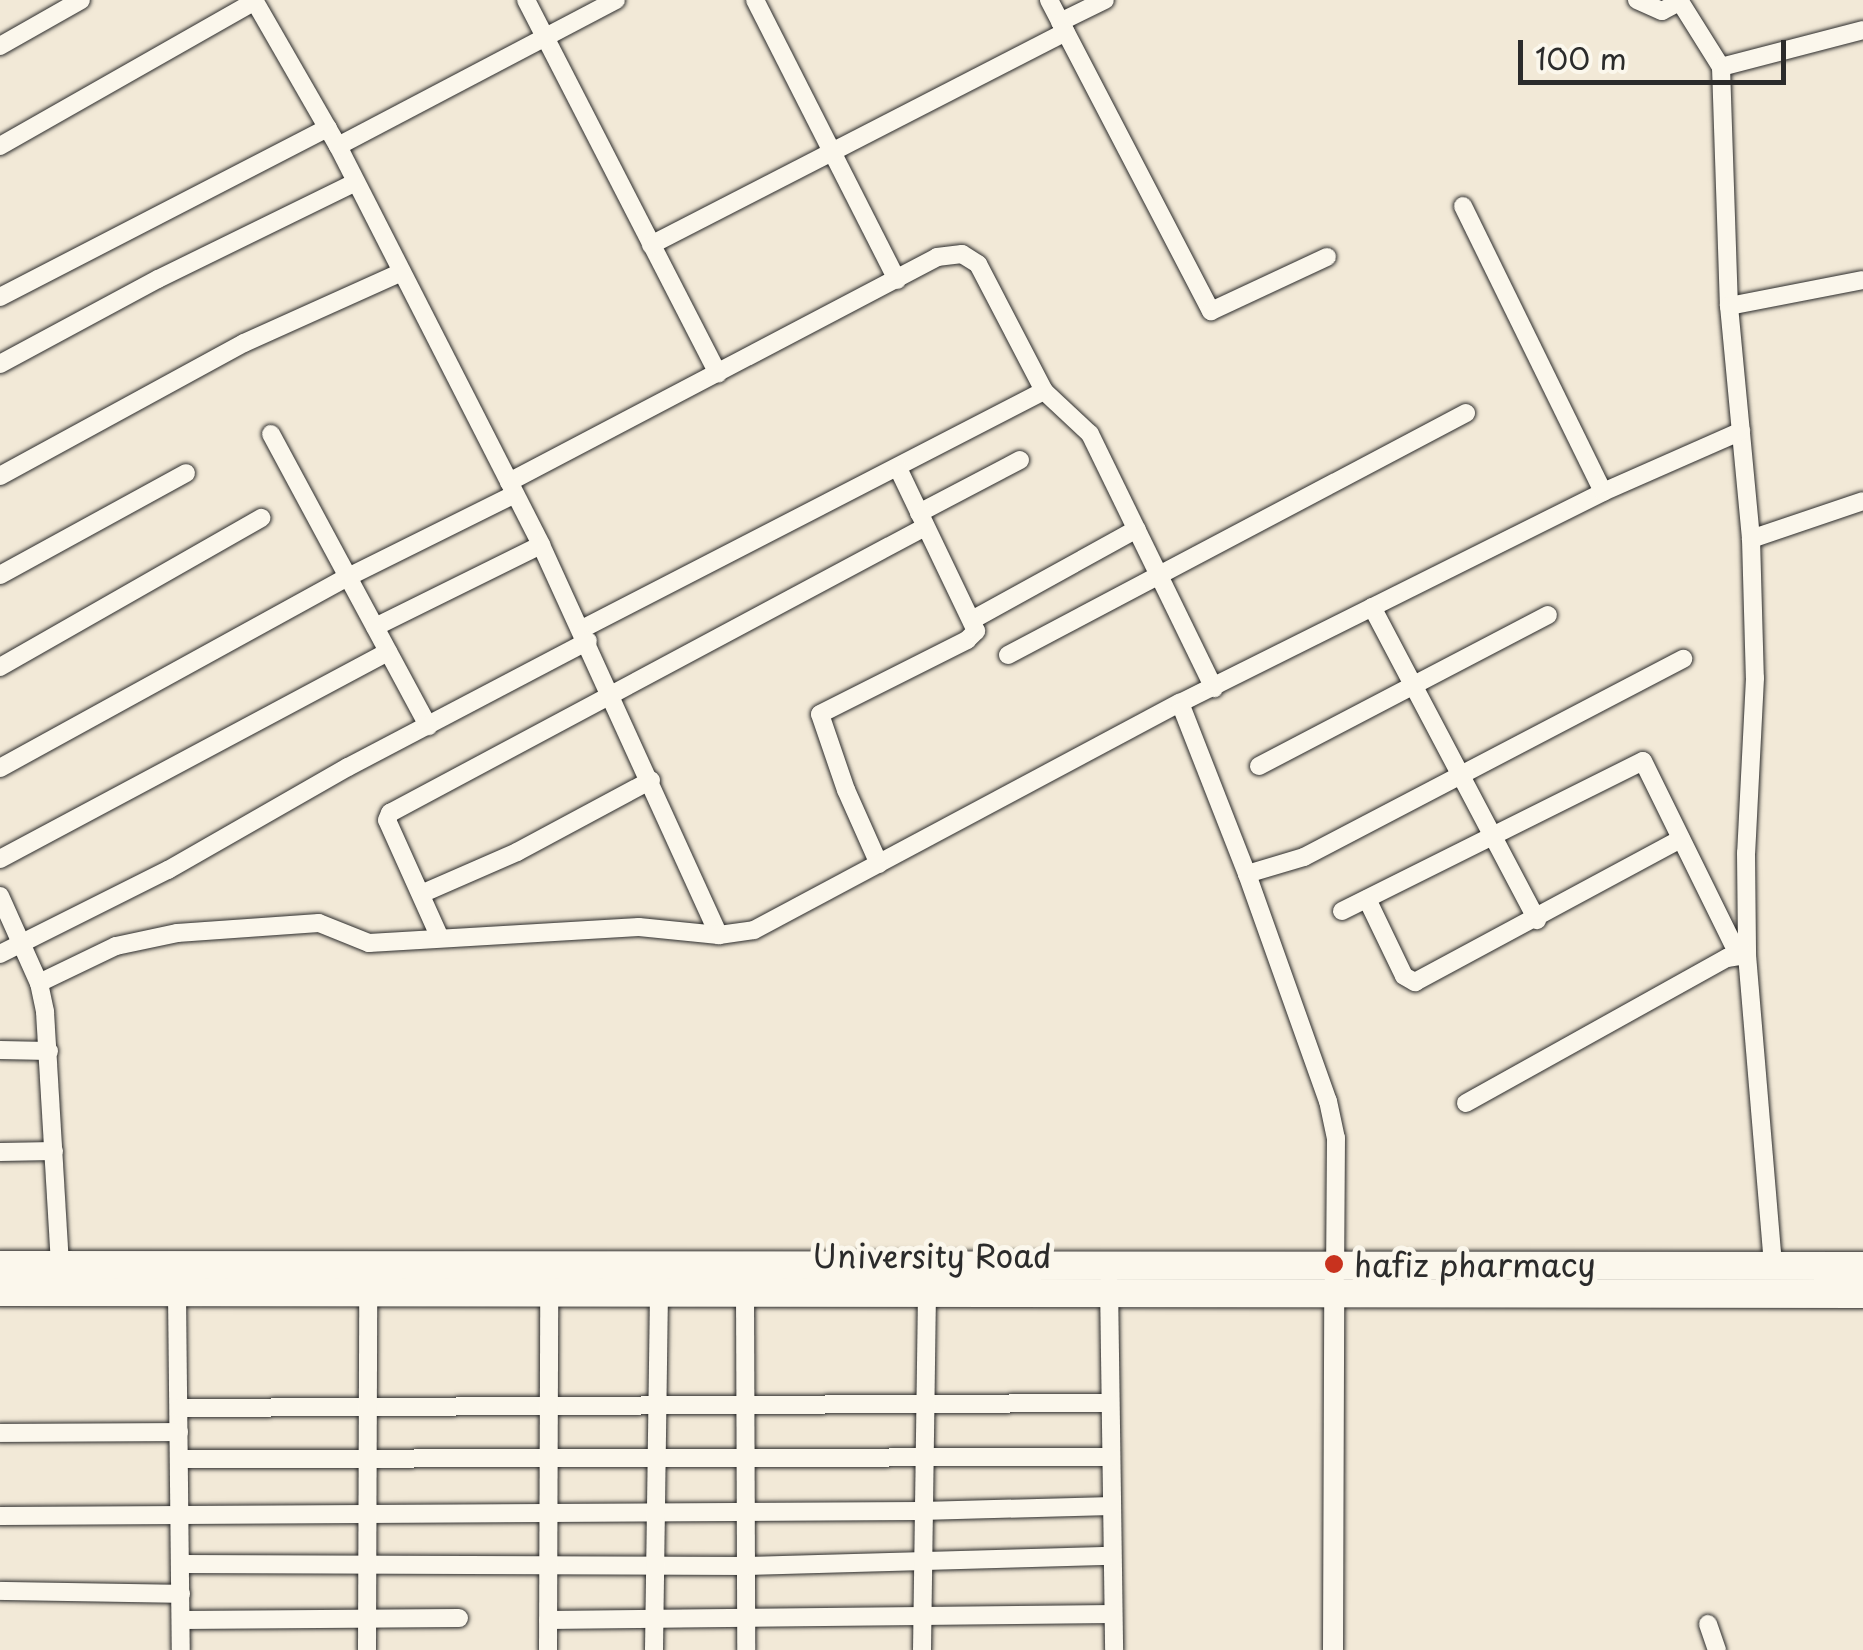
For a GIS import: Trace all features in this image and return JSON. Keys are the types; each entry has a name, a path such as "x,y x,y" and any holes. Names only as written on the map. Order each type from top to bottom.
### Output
{"highway":[{"name":"University Road","path":"0,1265 660,1277 1334,1282 1863,1294"},
{"name":"University Road","path":"1334,1282 1863,1266"},
{"name":"University Road","path":"0,1292 549,1290 660,1277 745,1289 928,1279"}],"street":[{"path":"0,46 81,0"},
{"path":"0,146 254,0 338,146 540,544 585,635 719,935"},
{"path":"526,0 718,373"},
{"path":"338,146 616,0"},
{"path":"755,0 897,280"},
{"path":"1049,0 1211,311 1328,258"},
{"path":"652,244 833,154 1105,0"},
{"path":"1637,0 1662,11 1679,1 1721,67 1729,306 1751,540 1756,678 1742,955 1773,1267"},
{"path":"1721,67 1863,30"},
{"path":"0,296 328,128"},
{"path":"0,364 158,279 356,182"},
{"path":"1464,206 1604,492"},
{"path":"0,768 718,373 937,257 962,254 978,264 1044,392 1084,424 1214,688"},
{"path":"0,476 179,376 402,272"},
{"path":"1729,306 1863,280"},
{"path":"0,954 168,870 585,635 1044,392"},
{"path":"1008,655 1466,413"},
{"path":"39,983 116,946 177,933 319,923 360,942 639,927 719,935 754,930 1180,703 1604,492 1740,430"},
{"path":"271,434 428,726"},
{"path":"440,938 387,820 390,813 491,762 922,520 1020,460"},
{"path":"880,864 846,790 820,714 968,640 976,631 898,468"},
{"path":"0,575 186,473"},
{"path":"1751,540 1863,501"},
{"path":"0,667 261,518"},
{"path":"972,620 1137,529"},
{"path":"375,627 540,544"},
{"path":"1372,607 1537,920"},
{"path":"1259,766 1412,682 1548,615"},
{"path":"0,859 388,652"},
{"path":"1247,874 1304,857 1682,659"},
{"path":"1180,703 1247,874 1328,1101 1336,1138 1333,1650"},
{"path":"1342,911 1643,761 1742,955"},
{"path":"422,894 517,852 651,780"},
{"path":"1367,899 1408,982 1537,920 1681,839"},
{"path":"0,896 39,983 49,1051 60,1264"},
{"path":"1466,1103 1599,1026 1742,955"},
{"path":"0,1050 49,1051"},
{"path":"0,1152 54,1151"},
{"path":"654,1650 660,1277"},
{"path":"922,1650 921,1511 928,1279"},
{"path":"1109,1279 1114,1650"},
{"path":"745,1289 746,1650"},
{"path":"548,1650 549,1290"},
{"path":"366,1650 368,1291"},
{"path":"177,1293 181,1650"},
{"path":"178,1408 1110,1402"},
{"path":"0,1433 179,1432"},
{"path":"179,1459 1111,1457"},
{"path":"0,1516 548,1510 921,1511 1112,1506"},
{"path":"180,1564 746,1566 1112,1556"},
{"path":"0,1591 180,1594"},
{"path":"548,1620 1113,1614"},
{"path":"181,1620 458,1618"},
{"path":"1708,1624 1717,1650"}],"place":[{"name":"hafiz pharmacy","path":"1334,1264"}]}
